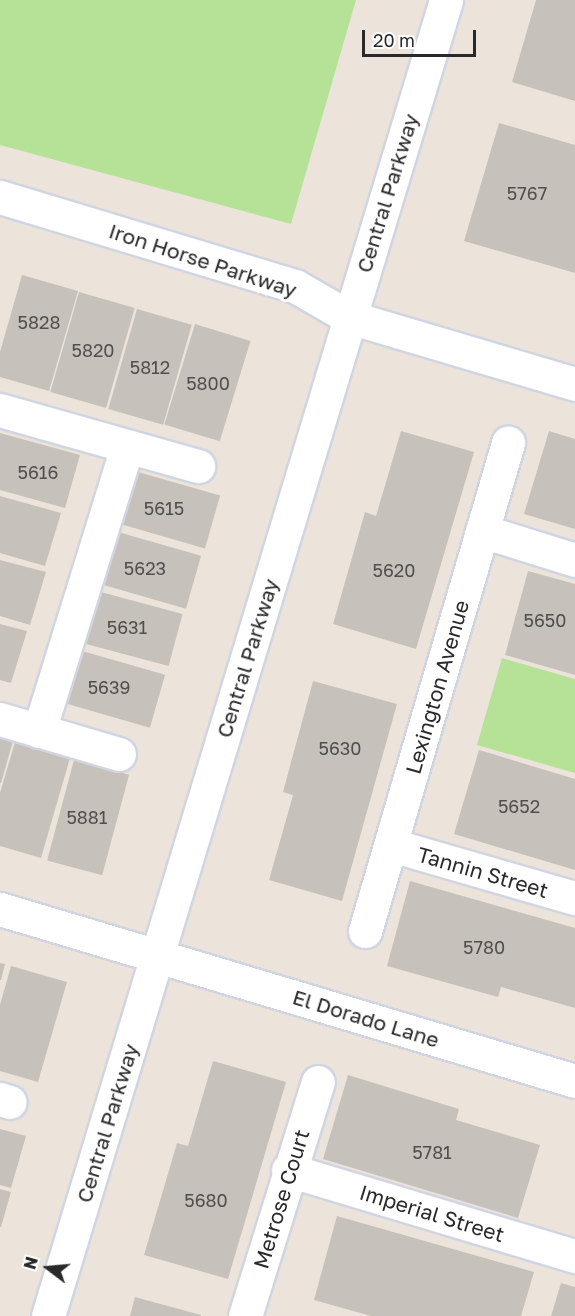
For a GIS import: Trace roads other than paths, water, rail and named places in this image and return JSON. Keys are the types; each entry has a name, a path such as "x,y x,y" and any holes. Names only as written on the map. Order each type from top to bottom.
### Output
{"street":[{"name":"Central Parkway","path":"48,1316 446,0"},
{"name":"Iron Horse Parkway","path":"0,197 295,286 350,317 575,384"},
{"path":"0,410 198,466"},
{"name":"Lexington Avenue","path":"365,931 508,443"},
{"path":"39,731 127,447"},
{"path":"482,531 575,560"},
{"path":"0,718 119,754"},
{"name":"Tannin Street","path":"391,845 575,898"},
{"name":"El Dorado Lane","path":"0,909 575,1081"},
{"name":"Metrose Court","path":"245,1316 288,1170 318,1082"},
{"name":"Imperial Street","path":"288,1170 575,1256"}]}
